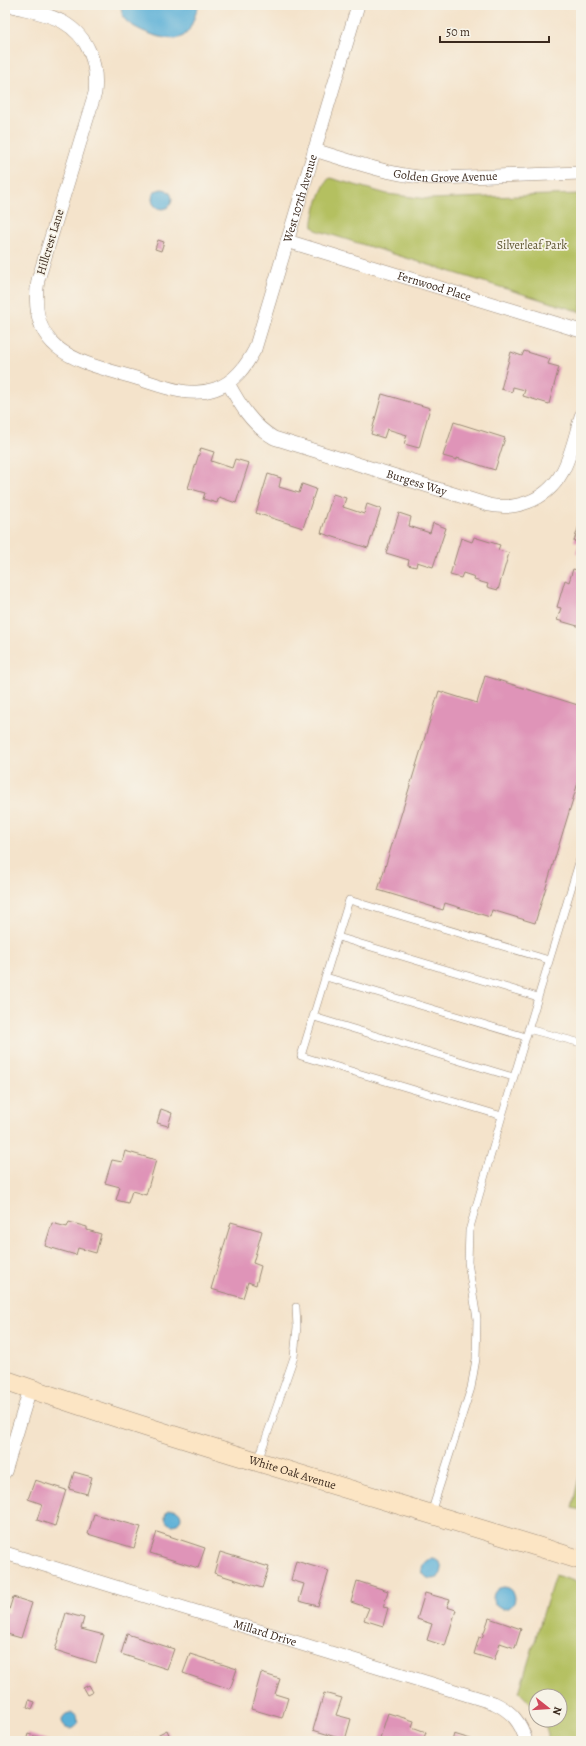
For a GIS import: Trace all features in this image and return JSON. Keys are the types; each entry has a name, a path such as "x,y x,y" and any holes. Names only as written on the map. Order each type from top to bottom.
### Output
{"street":[{"name":"Hillcrest Lane","path":"9,5 62,21 72,28 88,47 96,70 95,93 38,280 36,295 37,309 39,321 45,333 54,345 73,359 167,388 194,393 205,392 228,383"},
{"name":"West 107th Avenue","path":"228,383 240,372 255,349 358,5"},
{"name":"Golden Grove Avenue","path":"314,150 381,170 418,177 439,178 581,173"},
{"name":"Fernwood Place","path":"287,241 581,332"},
{"name":"Burgess Way","path":"228,383 237,401 253,422 262,431 274,438 489,505 500,507 512,507 534,500 545,494 554,485 566,465 581,416"},
{"name":"White Oak Avenue","path":"5,1380 258,1461 581,1560"},
{"path":"5,1472 30,1389"},
{"name":"Millard Drive","path":"5,1553 494,1703 503,1707 519,1722 526,1741"}],"lane":[{"path":"431,1513 471,1388 474,1373 478,1333 475,1304 468,1268 469,1231 513,1078 581,856"},
{"path":"502,1116 301,1056 349,900 549,960"},
{"path":"338,937 538,997"},
{"path":"326,976 526,1037"},
{"path":"314,1017 513,1078"},
{"path":"528,1029 581,1043"},
{"path":"258,1461 294,1357 297,1327 296,1307"}],"green space":[{"name":"Silverleaf Park","path":"330,178 387,194 428,199 581,194 581,312 316,230 313,227 313,223 316,209 324,186"},
{"path":"581,1469 581,1510 572,1508"},
{"path":"555,1575 581,1583 581,1741 548,1741 546,1728 568,1728 568,1688 528,1688 528,1701 519,1692"}],"water":[{"path":"121,5 199,5 188,31 182,37 169,39 151,34 127,22 123,17"},
{"path":"162,189 169,192 172,199 169,206 162,209 155,206 152,199 155,192"},
{"path":"173,1509 179,1511 181,1517 179,1523 173,1525 167,1523 165,1517 167,1511"},
{"path":"432,1559 439,1562 442,1569 439,1576 432,1579 425,1576 422,1569 425,1562"},
{"path":"504,1587 512,1590 515,1598 512,1606 504,1609 496,1606 493,1598 496,1590"},
{"path":"67,1713 73,1713 78,1718 76,1727 73,1729 67,1729 62,1724 62,1718"}],"building":[{"path":"158,240 164,242 161,251 155,249"},
{"path":"524,351 550,359 548,364 559,367 549,404 523,396 525,390 513,387 512,392 501,389 511,352 522,356"},
{"path":"382,394 430,408 419,448 404,444 407,435 387,429 384,438 371,434"},
{"path":"454,422 505,438 495,470 457,458 457,460 443,456"},
{"path":"201,448 214,452 211,461 232,468 235,459 249,463 236,503 219,497 217,503 203,499 205,493 188,488"},
{"path":"268,474 281,478 279,487 299,493 302,484 316,489 303,528 256,513"},
{"path":"333,494 346,498 343,507 364,514 367,504 381,509 368,548 321,533"},
{"path":"399,513 411,517 409,526 430,533 433,523 446,528 433,567 417,562 416,567 408,565 409,560 386,553"},
{"path":"581,519 581,554 576,553 579,543 574,541"},
{"path":"474,537 500,545 498,550 509,553 498,590 487,587 488,584 474,580 475,577 463,573 461,578 450,575 461,538 472,542"},
{"path":"573,569 581,571 581,627 557,620 561,608 557,607 565,580 569,582"},
{"path":"485,676 581,706 581,773 535,923 492,910 490,917 445,903 443,910 378,890 439,691 477,703"},
{"path":"161,1109 172,1113 168,1126 157,1123"},
{"path":"125,1151 156,1160 146,1195 132,1191 128,1203 116,1200 120,1187 105,1183 112,1160 122,1162"},
{"path":"69,1222 87,1227 87,1230 101,1234 96,1253 78,1248 76,1255 45,1246 52,1223 67,1227"},
{"path":"231,1222 262,1231 253,1263 261,1266 256,1285 248,1282 243,1298 211,1289"},
{"path":"74,1472 92,1477 87,1494 69,1489"},
{"path":"35,1480 66,1490 55,1526 37,1520 42,1504 28,1499"},
{"path":"94,1514 141,1527 134,1548 88,1534"},
{"path":"157,1532 205,1548 198,1568 150,1553"},
{"path":"220,1552 269,1567 262,1588 214,1573"},
{"path":"296,1561 329,1571 318,1606 299,1601 304,1584 291,1580"},
{"path":"357,1581 388,1591 383,1607 388,1608 383,1626 364,1620 369,1608 351,1602"},
{"path":"425,1593 450,1600 447,1607 456,1610 445,1646 427,1640 432,1624 417,1619"},
{"path":"13,1597 32,1603 21,1638 7,1634 5,1640 5,1612 8,1613"},
{"path":"66,1613 84,1618 81,1629 104,1635 96,1663 55,1650"},
{"path":"489,1618 521,1629 515,1648 500,1643 494,1660 474,1654 479,1637 482,1638"},
{"path":"127,1634 174,1649 167,1669 121,1654"},
{"path":"190,1654 237,1669 230,1689 183,1673"},
{"path":"261,1673 280,1679 275,1694 288,1698 282,1718 251,1709"},
{"path":"89,1685 93,1692 87,1695 83,1688"},
{"path":"324,1693 342,1698 336,1715 351,1719 345,1740 313,1730"},
{"path":"29,1700 35,1702 32,1709 27,1707"},
{"path":"388,1713 414,1721 412,1727 426,1732 423,1741 379,1741"},
{"path":"167,1730 170,1737 162,1740 159,1734"},
{"path":"28,1734 50,1741 26,1741"},
{"path":"454,1734 477,1741 452,1741"}]}
